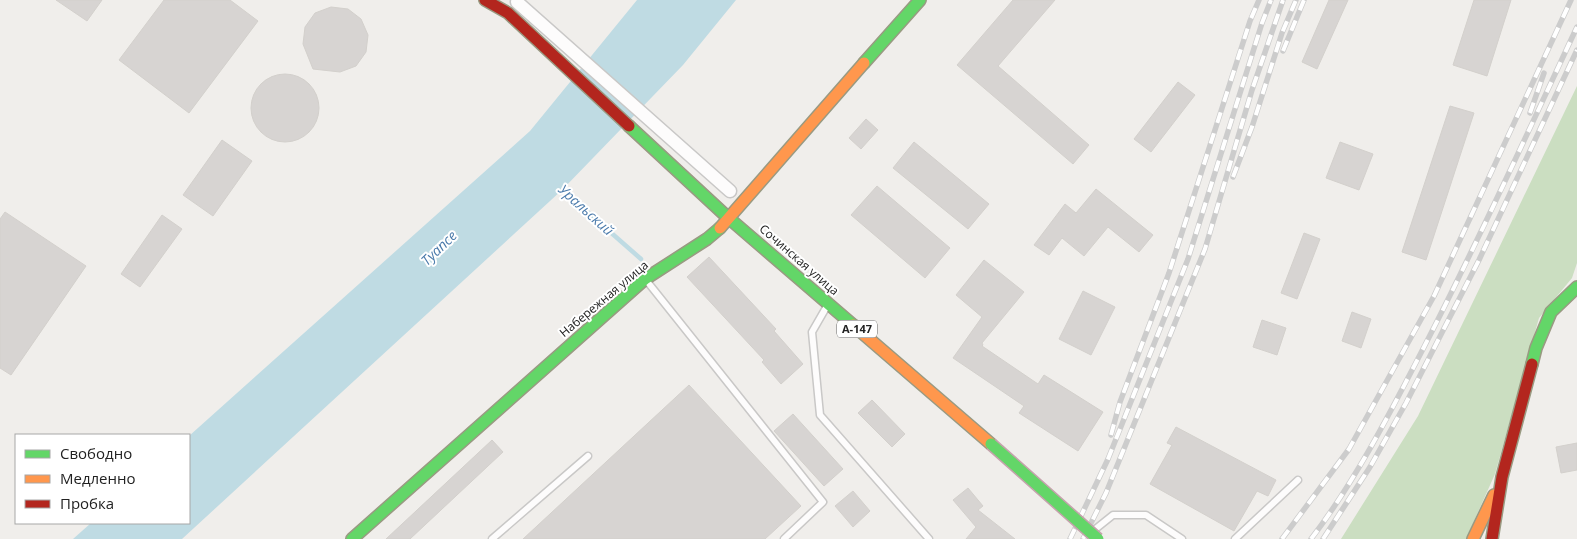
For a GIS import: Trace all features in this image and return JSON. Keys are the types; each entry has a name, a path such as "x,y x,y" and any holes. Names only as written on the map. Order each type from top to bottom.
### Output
{"main road":[{"name":"Сочинская улица","path":"485,0 508,13 727,216 1098,539"},
{"name":"Набережная улица","path":"352,539 645,279 707,239 720,228 727,216 920,0"},
{"path":"1492,539 1502,477 1536,348 1551,312 1577,287"},
{"path":"1473,539 1502,477"}],"street":[{"path":"517,2 730,191"}],"lane":[{"path":"645,279 823,502 784,539"},
{"path":"828,304 812,332 820,415 930,539"},
{"path":"492,539 588,456"},
{"path":"1234,539 1298,480"},
{"path":"1084,537 1113,515 1146,515 1182,539"}],"green space":[{"path":"1577,86 1577,263 1572,278 1539,318 1495,474 1466,539 1341,539 1418,416"}],"water":[{"name":"Туапсе","path":"637,0 736,0 683,65 562,190 182,539 73,539 90,524 190,524 190,435 530,131"}],"building":[{"path":"56,0 102,0 87,21"},
{"path":"164,0 230,0 258,21 189,113 119,60"},
{"path":"1013,0 1055,0 998,66 1089,145 1073,164 957,65"},
{"path":"1329,0 1348,0 1317,69 1302,62"},
{"path":"1474,0 1511,0 1487,76 1453,65"},
{"path":"331,7 348,9 361,19 368,35 366,52 356,66 340,72 313,69 303,44 305,27 315,13"},
{"path":"278,74 292,74 304,79 314,89 319,101 319,115 314,127 304,137 292,142 278,142 266,137 256,127 251,115 251,101 256,89 266,79"},
{"path":"1178,82 1195,95 1151,152 1134,139"},
{"path":"1450,106 1474,113 1426,260 1402,252"},
{"path":"866,119 878,130 861,149 849,138"},
{"path":"222,140 252,161 213,216 183,195"},
{"path":"914,142 989,204 968,229 893,168"},
{"path":"1340,142 1373,154 1359,190 1326,178"},
{"path":"877,186 950,248 925,278 851,215"},
{"path":"1096,189 1153,235 1139,252 1108,227 1084,256 1062,238 1049,255 1034,245 1065,204 1076,213"},
{"path":"5,212 86,266 11,375 0,368 0,219"},
{"path":"162,215 182,229 140,287 121,274"},
{"path":"1304,233 1320,239 1297,299 1281,293"},
{"path":"709,257 776,329 774,331 803,364 781,384 762,362 764,360 687,277"},
{"path":"984,260 1024,292 982,343 982,346 1038,384 1044,375 1103,412 1078,451 1019,413 1024,406 953,358 982,317 956,295"},
{"path":"1083,291 1115,307 1091,355 1059,339"},
{"path":"1352,312 1371,319 1361,348 1342,341"},
{"path":"1262,320 1286,328 1277,355 1253,347"},
{"path":"689,385 801,506 765,539 523,539"},
{"path":"872,400 905,434 892,447 858,413"},
{"path":"793,414 843,469 824,486 774,431"},
{"path":"1176,427 1276,480 1268,496 1257,491 1234,531 1150,484 1172,445 1167,443"},
{"path":"492,440 503,452 410,539 386,539"},
{"path":"1577,443 1577,470 1561,473 1556,447"},
{"path":"968,488 983,506 978,510 1015,539 966,539 976,527 953,500"},
{"path":"853,491 870,511 853,527 835,506"}],"waterway":[{"name":"Уральский","path":"559,187 641,259"}],"railway":[{"path":"1111,435 1120,402 1169,273 1250,21 1259,0"},
{"path":"1070,539 1108,459 1188,259 1262,23 1271,0"},
{"path":"1083,539 1106,493 1205,249 1252,90 1283,0"},
{"path":"1233,177 1252,127 1282,33 1296,0"},
{"path":"1283,51 1304,0"},
{"path":"1282,539 1349,449 1434,296 1571,0"},
{"path":"1311,539 1358,470 1411,372 1483,228 1577,27"},
{"path":"1323,539 1370,467 1406,403 1479,260 1577,50"},
{"path":"1530,113 1544,73"}],"traffic: fast":[{"path":"864,63 920,0"},
{"path":"629,126 724,214 853,325"},
{"path":"352,539 645,279 707,239 720,228"},
{"path":"1532,364 1536,348 1551,312 1577,287"},
{"path":"991,444 1098,539"}],"traffic: slow":[{"path":"720,228 864,63"},
{"path":"853,325 991,444"},
{"path":"1473,539 1494,495"}],"traffic: jam":[{"path":"485,0 508,13 629,126"},
{"path":"1492,539 1502,477 1532,364"}]}
